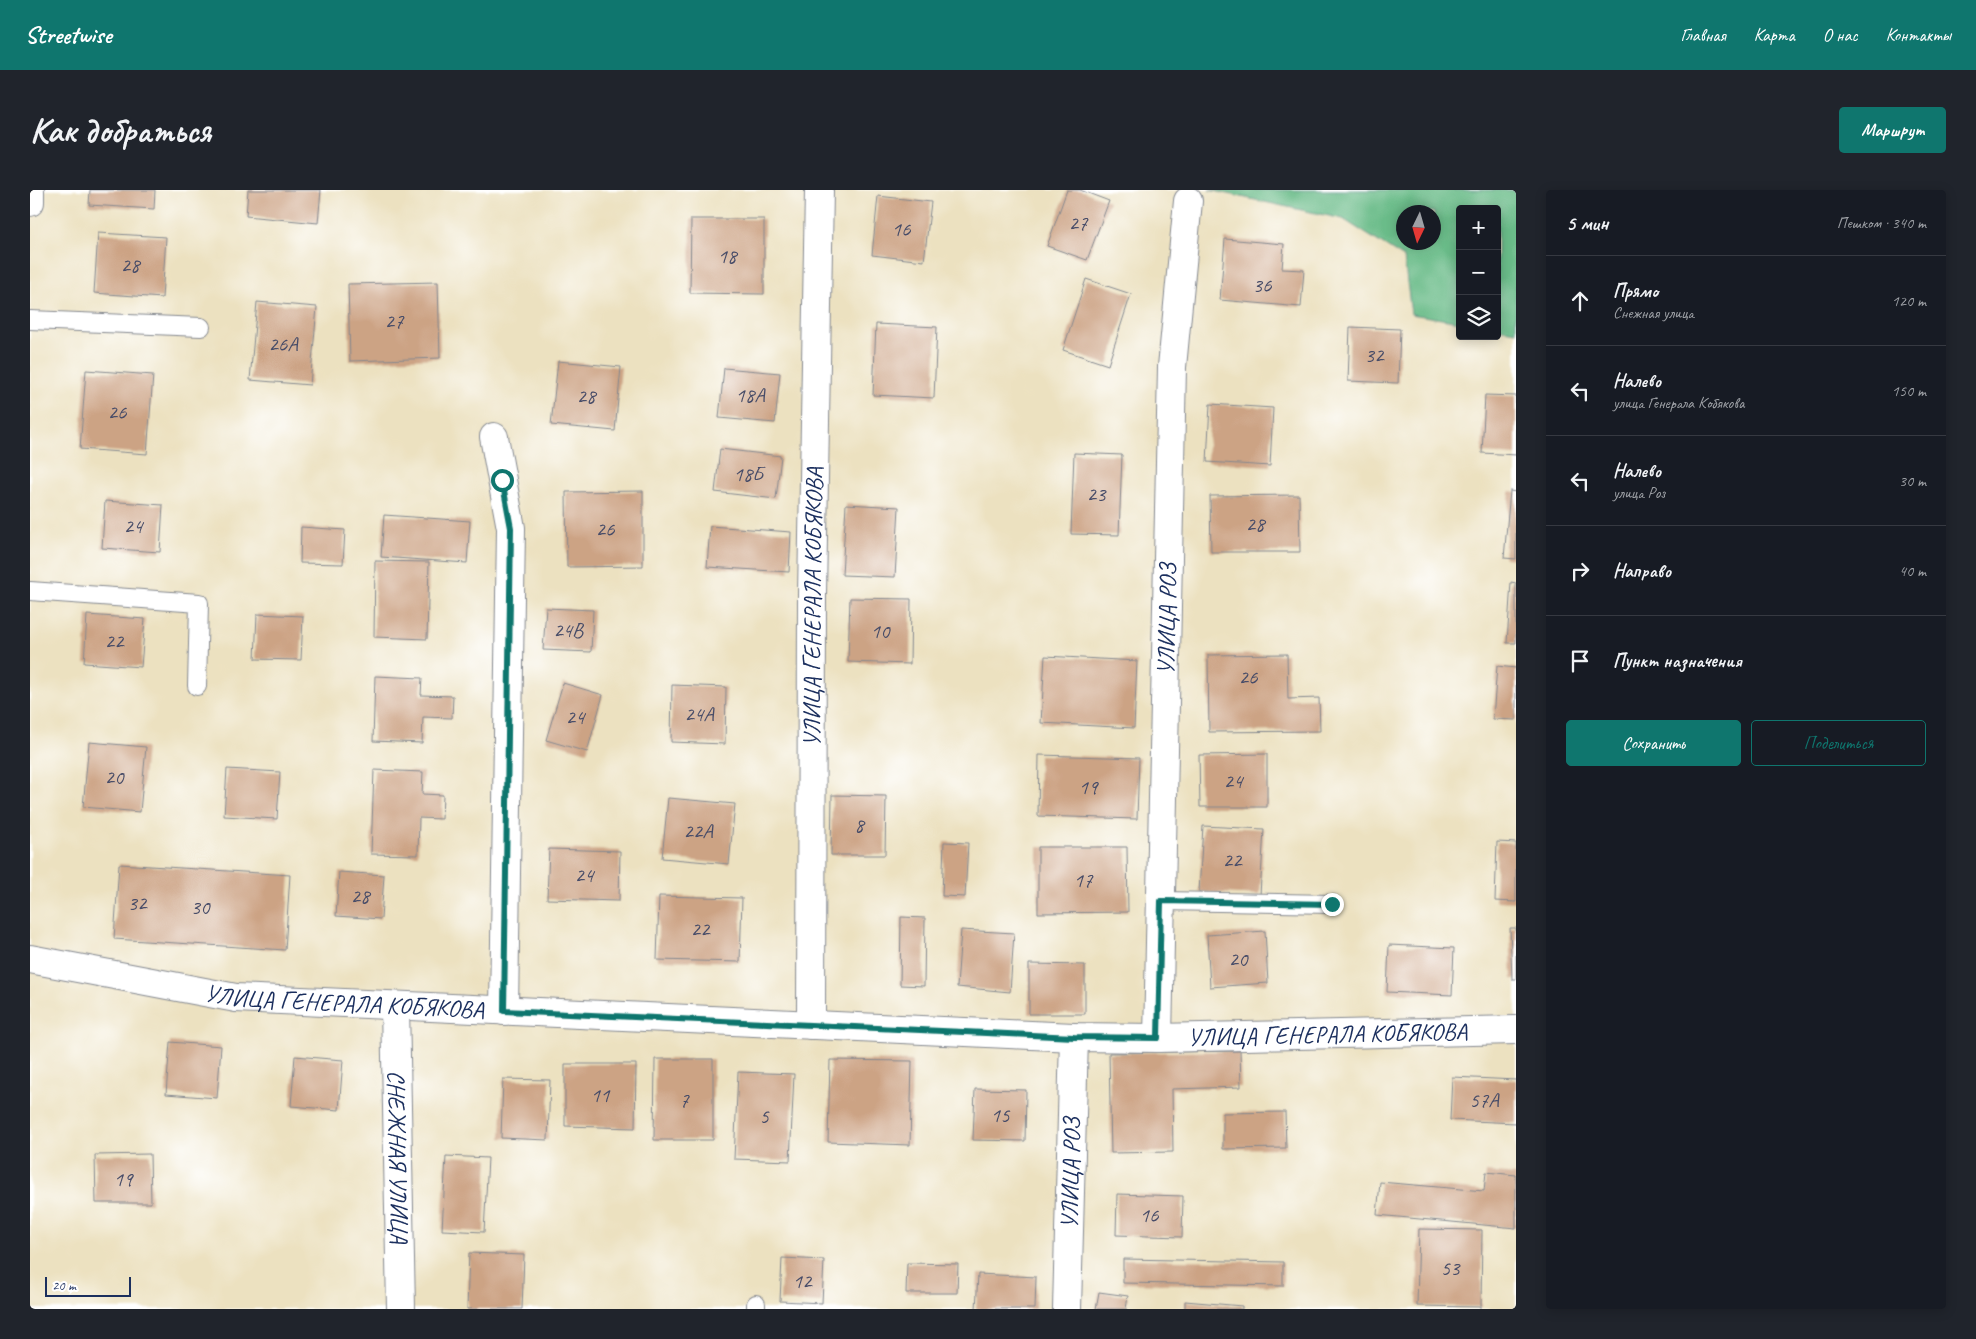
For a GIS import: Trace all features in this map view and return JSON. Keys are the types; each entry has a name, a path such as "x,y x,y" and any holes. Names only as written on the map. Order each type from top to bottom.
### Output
{"street":[{"path":"30,190 30,202"},
{"name":"УЛИЦА ГЕНЕРАЛА КОБЯКОВА","path":"811,1024 812,595 819,190"},
{"name":"УЛИЦА РОЗ","path":"1158,1038 1172,367 1188,201"},
{"path":"494,437 511,528 504,1011"},
{"name":"УЛИЦА ГЕНЕРАЛА КОБЯКОВА","path":"30,959 236,998 395,1006 1074,1037 1158,1038 1516,1030"},
{"name":"СНЕЖНАЯ УЛИЦА","path":"395,1006 400,1309"},
{"name":"УЛИЦА РОЗ","path":"1067,1309 1074,1037"}],"lane":[{"path":"30,320 201,327"},
{"path":"30,590 198,603 197,686"},
{"path":"1161,901 1332,904"}],"green space":[{"path":"1209,190 1516,190 1516,331 1501,329 1501,205 1456,205 1456,321 1411,314 1404,258 1343,219"}],"building":[{"path":"90,190 155,190 154,209 89,205"},
{"path":"248,190 321,190 318,223 246,216"},
{"path":"1067,190 1080,190 1109,201 1087,260 1047,246"},
{"path":"878,196 931,202 924,261 872,255"},
{"path":"691,219 764,219 764,294 690,293"},
{"path":"98,233 166,237 162,298 94,293"},
{"path":"1225,239 1284,244 1282,269 1304,270 1301,307 1220,300"},
{"path":"1086,279 1131,294 1108,365 1063,350"},
{"path":"438,282 440,358 350,361 348,284"},
{"path":"257,302 317,307 310,385 250,380"},
{"path":"876,324 937,327 934,398 873,395"},
{"path":"1350,327 1400,329 1398,383 1348,381"},
{"path":"558,361 621,367 615,431 551,425"},
{"path":"724,368 780,373 775,423 719,418"},
{"path":"86,370 153,375 147,454 80,449"},
{"path":"1485,395 1516,396 1516,455 1482,453"},
{"path":"1210,404 1273,408 1270,466 1207,462"},
{"path":"720,449 781,456 776,499 715,492"},
{"path":"1074,453 1122,455 1119,535 1071,534"},
{"path":"643,491 643,566 567,567 566,492"},
{"path":"1510,491 1516,492 1516,559 1504,558"},
{"path":"1299,495 1300,552 1211,552 1210,496"},
{"path":"105,501 163,505 160,552 102,548"},
{"path":"846,504 899,507 895,577 842,575"},
{"path":"384,515 470,521 467,563 381,557"},
{"path":"710,526 791,532 789,572 707,567"},
{"path":"301,527 345,530 343,564 300,563"},
{"path":"375,561 429,562 427,639 374,637"},
{"path":"1511,582 1516,583 1516,643 1507,643"},
{"path":"850,598 911,599 910,664 848,662"},
{"path":"546,608 593,610 591,652 543,650"},
{"path":"257,614 303,616 301,660 255,659"},
{"path":"87,615 145,619 141,667 84,663"},
{"path":"1287,654 1288,699 1319,698 1320,731 1209,732 1208,655"},
{"path":"1045,656 1137,661 1134,728 1041,723"},
{"path":"1497,666 1516,668 1516,720 1493,719"},
{"path":"375,676 422,678 421,695 453,696 452,718 423,717 422,743 373,741"},
{"path":"563,683 603,695 587,752 546,740"},
{"path":"672,685 726,687 725,744 671,742"},
{"path":"89,742 146,747 140,812 83,807"},
{"path":"1267,754 1267,807 1200,807 1199,755"},
{"path":"1039,755 1139,758 1137,819 1038,816"},
{"path":"227,769 280,772 277,819 224,816"},
{"path":"374,770 423,772 422,794 443,795 442,819 419,818 418,855 371,854"},
{"path":"832,795 886,796 885,855 831,855"},
{"path":"668,798 735,804 729,864 662,858"},
{"path":"1203,826 1264,829 1260,895 1199,892"},
{"path":"944,842 968,843 965,897 942,896"},
{"path":"1497,842 1516,843 1516,902 1495,901"},
{"path":"1038,847 1127,847 1128,912 1038,913"},
{"path":"549,849 620,851 619,901 547,899"},
{"path":"119,864 290,875 285,950 114,939"},
{"path":"339,872 384,875 381,919 336,916"},
{"path":"659,896 742,898 740,962 657,960"},
{"path":"901,917 925,918 924,986 900,985"},
{"path":"1510,928 1516,928 1516,979 1512,979"},
{"path":"961,930 1014,933 1010,992 957,987"},
{"path":"1265,931 1268,983 1210,987 1207,935"},
{"path":"1389,945 1454,948 1452,995 1387,992"},
{"path":"1029,964 1085,965 1085,1014 1029,1014"},
{"path":"170,1042 221,1046 217,1098 166,1094"},
{"path":"1240,1051 1241,1087 1172,1089 1173,1152 1111,1153 1109,1053"},
{"path":"295,1056 343,1060 339,1110 291,1106"},
{"path":"655,1059 713,1059 713,1140 654,1140"},
{"path":"830,1060 912,1061 910,1145 828,1142"},
{"path":"565,1064 636,1064 635,1128 565,1126"},
{"path":"738,1072 794,1074 790,1161 734,1159"},
{"path":"1452,1077 1516,1080 1516,1123 1450,1120"},
{"path":"503,1079 550,1080 548,1140 501,1138"},
{"path":"975,1089 1026,1090 1025,1141 973,1140"},
{"path":"1285,1112 1286,1148 1223,1149 1223,1113"},
{"path":"150,1154 151,1203 96,1203 95,1155"},
{"path":"446,1156 488,1158 484,1232 442,1230"},
{"path":"1486,1172 1516,1175 1516,1228 1377,1215 1380,1182 1484,1191"},
{"path":"1117,1194 1183,1196 1182,1237 1116,1235"},
{"path":"1419,1229 1482,1230 1481,1307 1417,1306"},
{"path":"469,1253 524,1255 522,1309 467,1309"},
{"path":"782,1258 824,1260 822,1303 780,1301"},
{"path":"1123,1259 1283,1262 1283,1286 1123,1283"},
{"path":"907,1263 958,1264 957,1293 906,1293"},
{"path":"978,1274 1036,1277 1035,1309 976,1309"},
{"path":"1099,1292 1128,1296 1126,1309 1096,1309"},
{"path":"1185,1301 1242,1306 1242,1309 1185,1309"}],"route":[{"path":"502,480 511,528 504,1011 1074,1037 1158,1038 1161,901 1332,904"}]}
